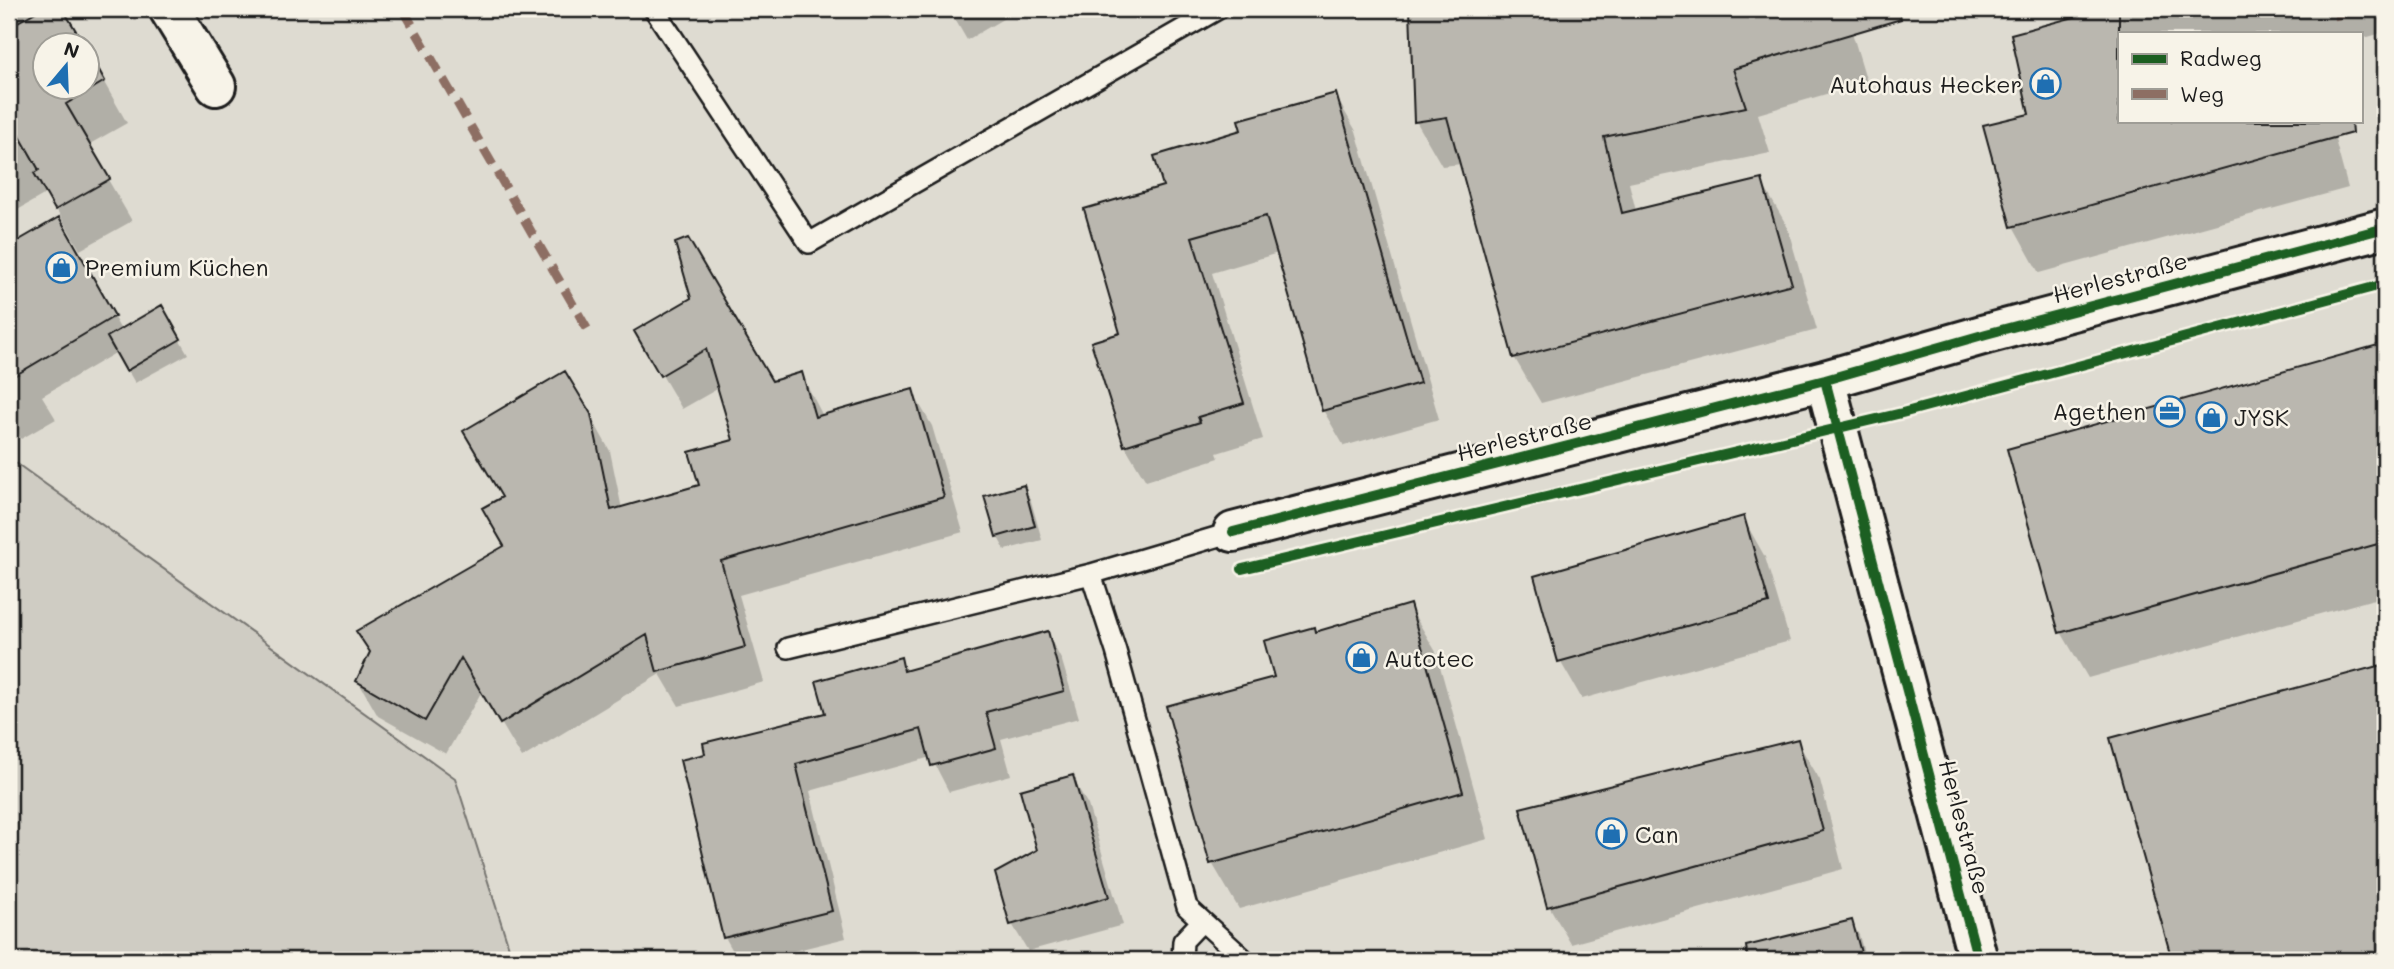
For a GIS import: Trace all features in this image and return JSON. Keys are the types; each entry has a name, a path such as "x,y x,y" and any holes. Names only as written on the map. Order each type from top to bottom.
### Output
{"street":[{"path":"169,9 216,86"},
{"name":"Herlestraße","path":"1233,532 1825,380 1986,334 2385,228"},
{"name":"Herlestraße","path":"1825,380 1978,960"}],"lane":[{"path":"654,9 809,243 1218,9"},
{"path":"788,648 1091,574 1233,532"},
{"path":"1091,574 1116,651 1187,907 1245,960"},
{"path":"1182,960 1183,941 1202,920"}],"shaded area":[{"path":"9,9 2385,9 2385,960 965,960 961,951 927,960 513,960 455,778 9,458"},
{"path":"9,458 455,778 513,960 9,960"}],"building":[{"path":"41,9 63,9 77,32 32,32 32,102 69,102 66,104 110,179 55,210 34,173 39,170 9,117 9,27"},
{"path":"1410,9 1899,9 1901,19 1733,69 1746,107 1604,137 1622,213 1762,179 1792,284 1513,358 1447,117 1414,122"},
{"name":"Autohaus Hecker","path":"2104,9 2119,9 2118,122 2351,122 2352,133 2011,227 1983,125 2029,114 2011,34"},
{"path":"1336,93 1420,383 1322,411 1266,216 1192,237 1244,403 1198,417 1200,422 1124,446 1091,342 1120,333 1084,209 1163,186 1154,156 1241,130 1238,120"},
{"path":"59,217 115,316 9,379 9,246"},
{"path":"688,238 772,381 802,372 815,417 913,389 944,497 721,561 745,647 657,672 647,635 500,724 461,658 425,721 356,681 370,652 356,631 504,546 482,508 502,497 463,431 565,371 591,414 611,510 699,485 689,452 733,440 706,349 660,376 634,331 691,298 675,243"},
{"path":"162,305 181,339 126,371 107,337"},
{"path":"2385,343 2385,542 2059,633 2007,449"},
{"path":"1024,485 1035,526 996,537 984,496"},
{"path":"1744,516 1769,603 1558,662 1534,576"},
{"path":"1410,604 1463,792 1210,864 1166,706 1274,677 1264,641 1314,627 1315,632"},
{"path":"1048,631 1064,691 986,712 996,748 931,766 921,729 796,764 832,911 723,938 680,760 705,754 703,743 825,713 816,681 901,657 904,671"},
{"path":"2385,664 2385,960 2172,960 2110,738"},
{"path":"1798,739 1823,831 1547,907 1520,808"},
{"path":"1073,775 1109,897 1010,925 995,873 1037,850 1020,790"},
{"path":"1852,920 1863,960 1748,960 1746,946"}],"marked path":[{"path":"403,9 589,332"},
{"path":"2334,16 2358,9"}],"cycle path":[{"path":"1233,532 1825,380 1986,334 2385,228"},
{"path":"1242,569 1902,413 2385,284"},
{"path":"1825,380 1978,960"}],"place":[{"name":"Autohaus Hecker","path":"2045,84"},
{"name":"Premium Küchen","path":"62,267"},
{"name":"Agethen","path":"2169,411"},
{"name":"JYSK","path":"2211,417"},
{"name":"Autotec","path":"1361,658"},
{"name":"Can","path":"1612,834"}]}
